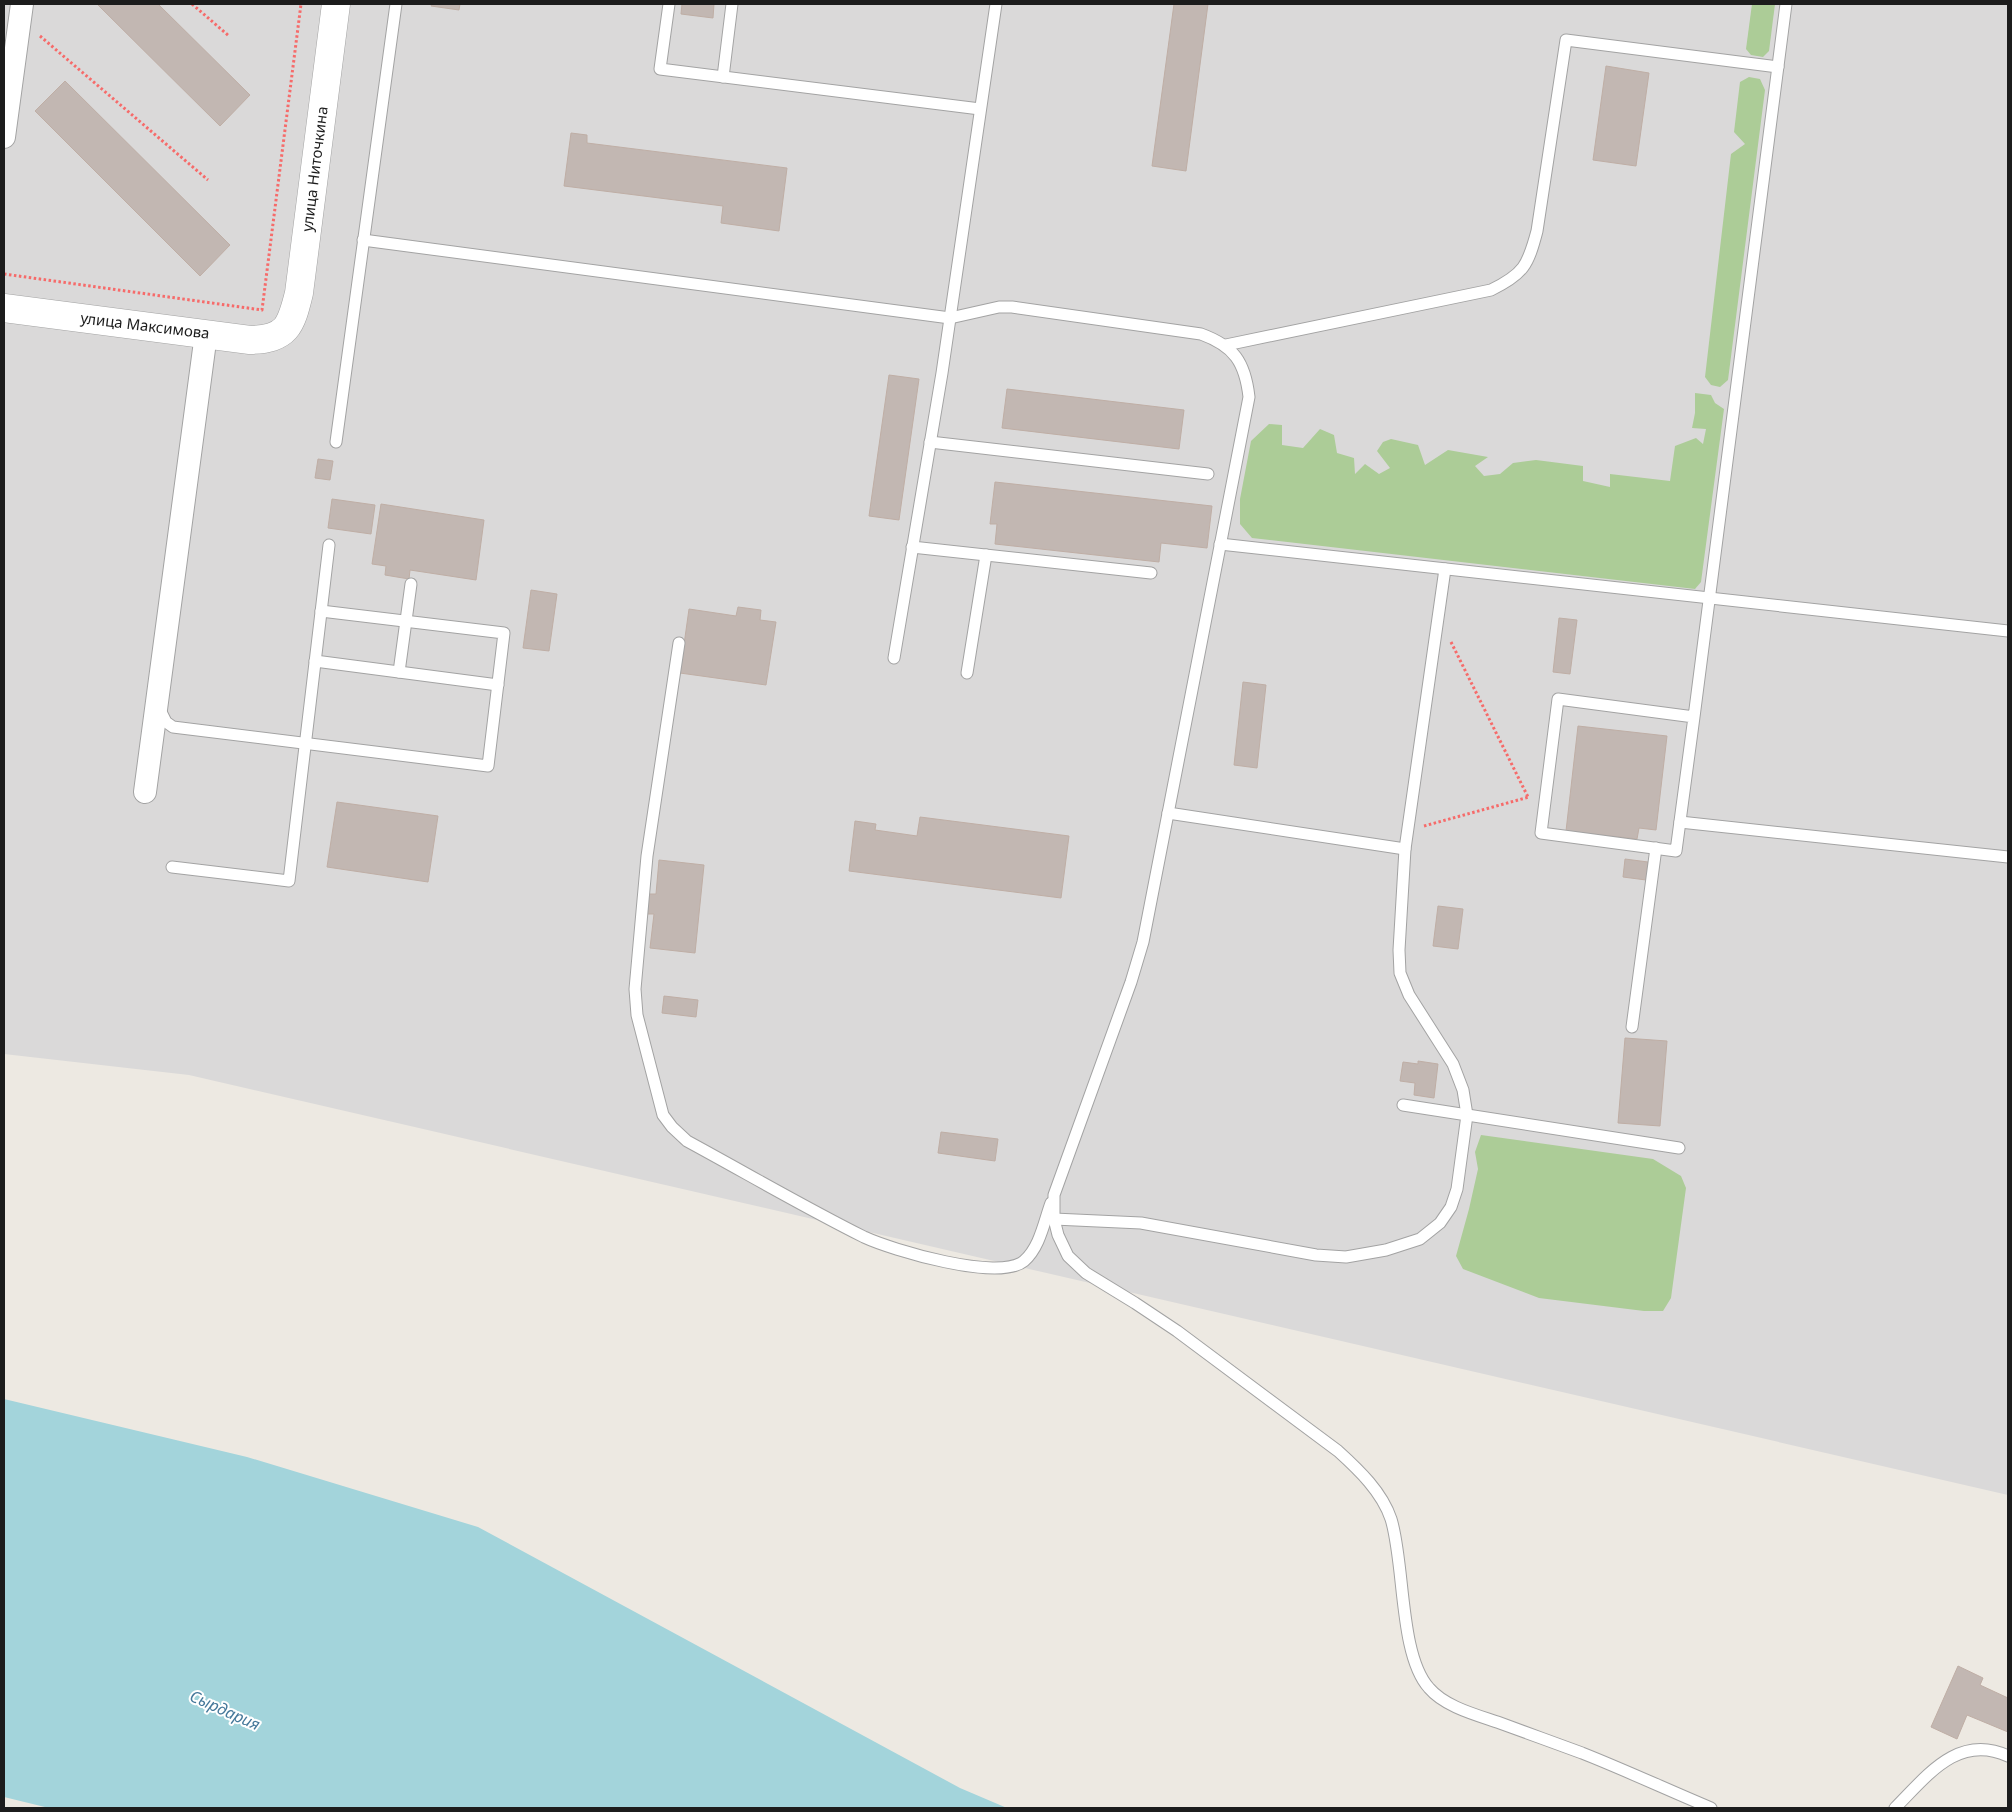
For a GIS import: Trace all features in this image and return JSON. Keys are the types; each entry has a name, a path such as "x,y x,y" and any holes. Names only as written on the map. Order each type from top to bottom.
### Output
{"street":[{"name":"улица Ниточкина","path":"284,330 291,322 300,293 336,4"},
{"path":"4,137 15,14"},
{"name":"улица Максимова","path":"4,308 250,340 266,340 284,330"},
{"path":"145,792 206,334"}],"lane":[{"path":"336,442 396,4"},
{"path":"669,4 660,69 980,110"},
{"path":"723,77 732,4"},
{"path":"894,658 950,318 996,4"},
{"path":"1694,717 1558,699 1541,833 1676,851 1694,717 1786,4"},
{"path":"1226,345 1491,290 1509,281 1523,270 1537,231 1566,40 1778,67"},
{"path":"363,240 950,318 999,307 1012,307 1201,334 1226,345 1242,366 1247,380 1249,397 1143,942 1134,974 1036,1246 1024,1261 1012,1267 999,1269 967,1266 925,1257 866,1238 687,1141 672,1127 663,1115 637,1015 635,989 648,856 679,643"},
{"path":"930,442 1208,474"},
{"path":"1220,544 2008,631"},
{"path":"172,867 289,881 329,546"},
{"path":"912,547 1151,573"},
{"path":"967,673 986,555"},
{"path":"1054,1219 1116,1220 1141,1223 1316,1255 1346,1257 1386,1250 1420,1239 1440,1223 1451,1207 1457,1189 1467,1115 1462,1090 1453,1064 1408,995 1400,973 1399,950 1404,849 1445,569"},
{"path":"399,672 411,584"},
{"path":"157,702 162,715 173,727 488,766 504,633 322,611"},
{"path":"315,661 498,685"},
{"path":"1168,813 1404,849"},
{"path":"1680,822 2008,857"},
{"path":"1632,1027 1656,848"},
{"path":"1403,1105 1679,1148"},
{"path":"1054,1195 1054,1219 1058,1235 1068,1256 1086,1273 1177,1331 1338,1451 1362,1473 1379,1496 1390,1518 1397,1544 1415,1664 1428,1688 1443,1700 1474,1714 1583,1754 1711,1808"},
{"path":"1895,1808 1938,1766 1950,1758 1981,1748 2008,1756"}],"path":[{"path":"192,4 229,36"},
{"path":"4,274 262,310 301,4"},
{"path":"15,14 208,180"},
{"path":"1439,619 1528,797"},
{"path":"1408,831 1546,792"}],"shaded area":[{"path":"4,4 2008,4 2008,1495 189,1075 4,1054"}],"green space":[{"path":"1752,4 1775,4 1769,51 1763,57 1751,55 1746,49"},
{"path":"1749,77 1760,79 1765,90 1728,380 1720,387 1711,385 1705,377 1731,154 1745,144 1734,132 1740,82"},
{"path":"1695,393 1711,395 1715,403 1724,409 1701,582 1695,589 1252,538 1240,524 1240,499 1251,441 1269,424 1282,425 1282,445 1303,448 1320,429 1334,435 1337,453 1354,458 1355,474 1365,464 1379,474 1390,468 1377,451 1383,442 1391,439 1418,445 1425,465 1448,450 1488,457 1475,466 1484,476 1500,474 1513,463 1536,460 1583,466 1583,481 1610,487 1610,474 1670,481 1675,446 1696,438 1703,444 1706,429 1692,428 1695,413"},
{"path":"1481,1135 1653,1159 1681,1176 1686,1188 1671,1298 1663,1311 1644,1311 1539,1298 1463,1269 1456,1256 1478,1169 1475,1152"}],"water":[{"name":"Сырдария","path":"4,1399 247,1457 478,1527 960,1788 1007,1808 49,1808 4,1797"}],"building":[{"path":"97,4 158,4 250,95 220,126"},
{"path":"432,4 460,4 459,10 431,6"},
{"path":"682,4 714,4 713,18 681,14"},
{"path":"1174,4 1208,4 1186,171 1152,166"},
{"path":"1606,66 1649,73 1636,166 1593,160"},
{"path":"65,81 230,245 200,276 35,111"},
{"path":"571,133 587,135 587,143 787,168 779,231 721,223 723,206 564,186"},
{"path":"889,375 919,379 899,520 869,516"},
{"path":"1007,389 1184,410 1179,449 1002,428"},
{"path":"318,459 333,461 330,480 315,478"},
{"path":"995,482 1212,506 1207,548 1161,543 1159,562 995,544 997,524 990,524"},
{"path":"332,499 375,505 371,534 328,528"},
{"path":"381,504 484,520 476,580 410,570 409,579 385,575 386,566 372,564"},
{"path":"531,590 557,594 549,651 523,648"},
{"path":"738,607 761,610 760,620 776,622 766,685 680,673 689,609 736,616"},
{"path":"1559,618 1577,620 1570,674 1553,672"},
{"path":"1243,682 1266,685 1257,768 1234,765"},
{"path":"1578,726 1667,736 1656,830 1639,828 1637,839 1566,831"},
{"path":"337,802 438,816 428,882 327,867"},
{"path":"920,817 1069,836 1061,898 849,871 855,821 876,824 875,830 917,836"},
{"path":"1625,859 1648,862 1646,880 1623,877"},
{"path":"659,860 704,865 695,953 650,948 654,914 647,914 649,894 656,894"},
{"path":"1438,906 1463,909 1458,949 1433,946"},
{"path":"664,996 698,1000 696,1017 662,1013"},
{"path":"1625,1038 1667,1041 1660,1126 1618,1123"},
{"path":"1418,1061 1438,1064 1434,1098 1414,1095 1415,1083 1400,1081 1403,1062 1418,1064"},
{"path":"941,1132 998,1139 995,1161 938,1153"},
{"path":"1958,1666 1983,1678 1980,1685 2008,1698 2008,1732 1967,1715 1957,1739 1931,1727"}]}
